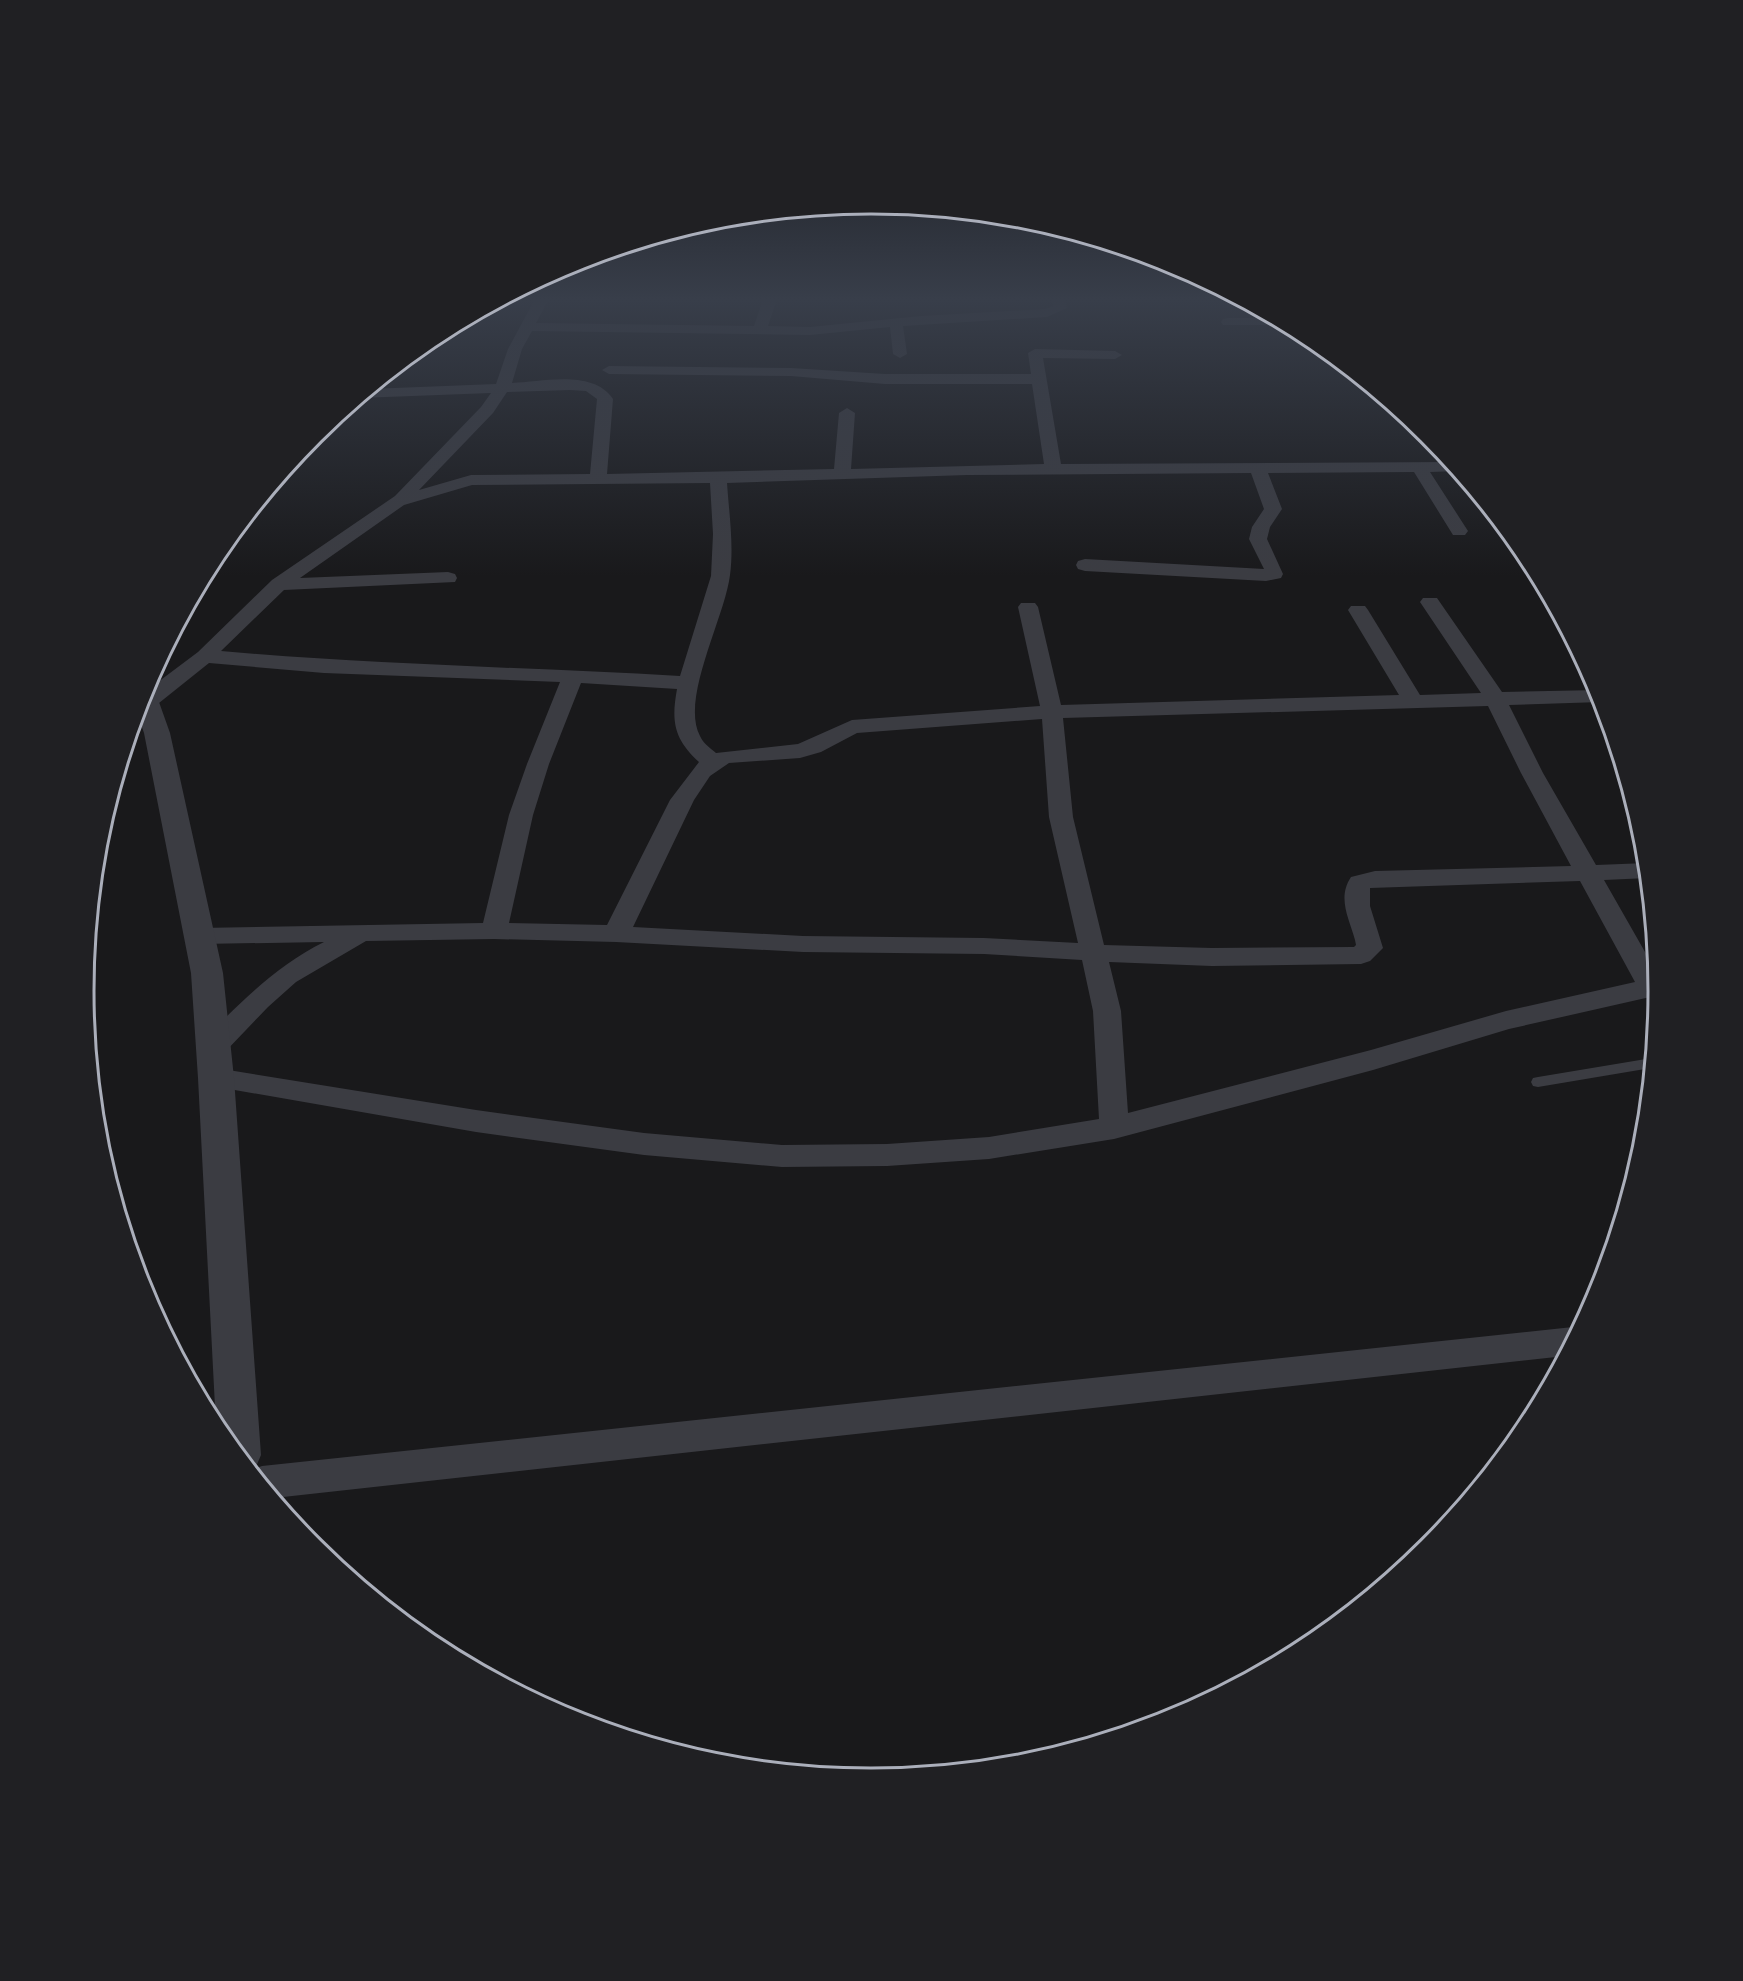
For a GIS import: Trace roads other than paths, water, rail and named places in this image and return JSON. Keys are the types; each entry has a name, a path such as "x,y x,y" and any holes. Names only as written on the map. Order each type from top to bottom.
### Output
{"street":[{"path":"374,393 414,391"},
{"path":"155,691 204,656 279,584 398,501 475,423 500,391"},
{"path":"598,479 605,399 601,391"},
{"path":"1042,391 1053,469"},
{"path":"843,473 847,413"},
{"path":"1418,466 1459,531"},
{"path":"398,501 471,480 718,478 1053,469 1445,467"},
{"path":"1085,565 1274,574 1273,567 1258,543 1259,530 1273,509 1258,468"},
{"path":"713,762 694,744 685,727 684,715 689,683 718,588 721,557 718,478"},
{"path":"279,584 448,578"},
{"path":"1430,602 1495,698 1532,773 1588,874 1648,974"},
{"path":"1028,607 1052,712 1061,817 1095,952 1107,1011 1114,1128"},
{"path":"1358,610 1413,700"},
{"path":"204,656 334,667 689,683"},
{"path":"494,931 521,816 538,764 573,676"},
{"path":"616,934 682,800 702,771 713,762 725,757 800,751 813,747 852,727 1052,712 1590,696"},
{"path":"148,710 160,744 207,973 215,1063 237,1439"},
{"path":"200,936 494,931 616,934 803,944 984,946 1212,957 1361,955 1370,948 1355,897 1355,890 1360,882 1375,879 1639,871"},
{"path":"215,1063 262,998 286,977 320,955 362,934"},
{"path":"215,1063 499,1124 644,1144 782,1156 887,1155 989,1148 1114,1128 1374,1060 1506,1020 1648,988"},
{"path":"270,1482 1564,1342"}],"lane":[{"path":"1538,1082 1645,1064"}]}
